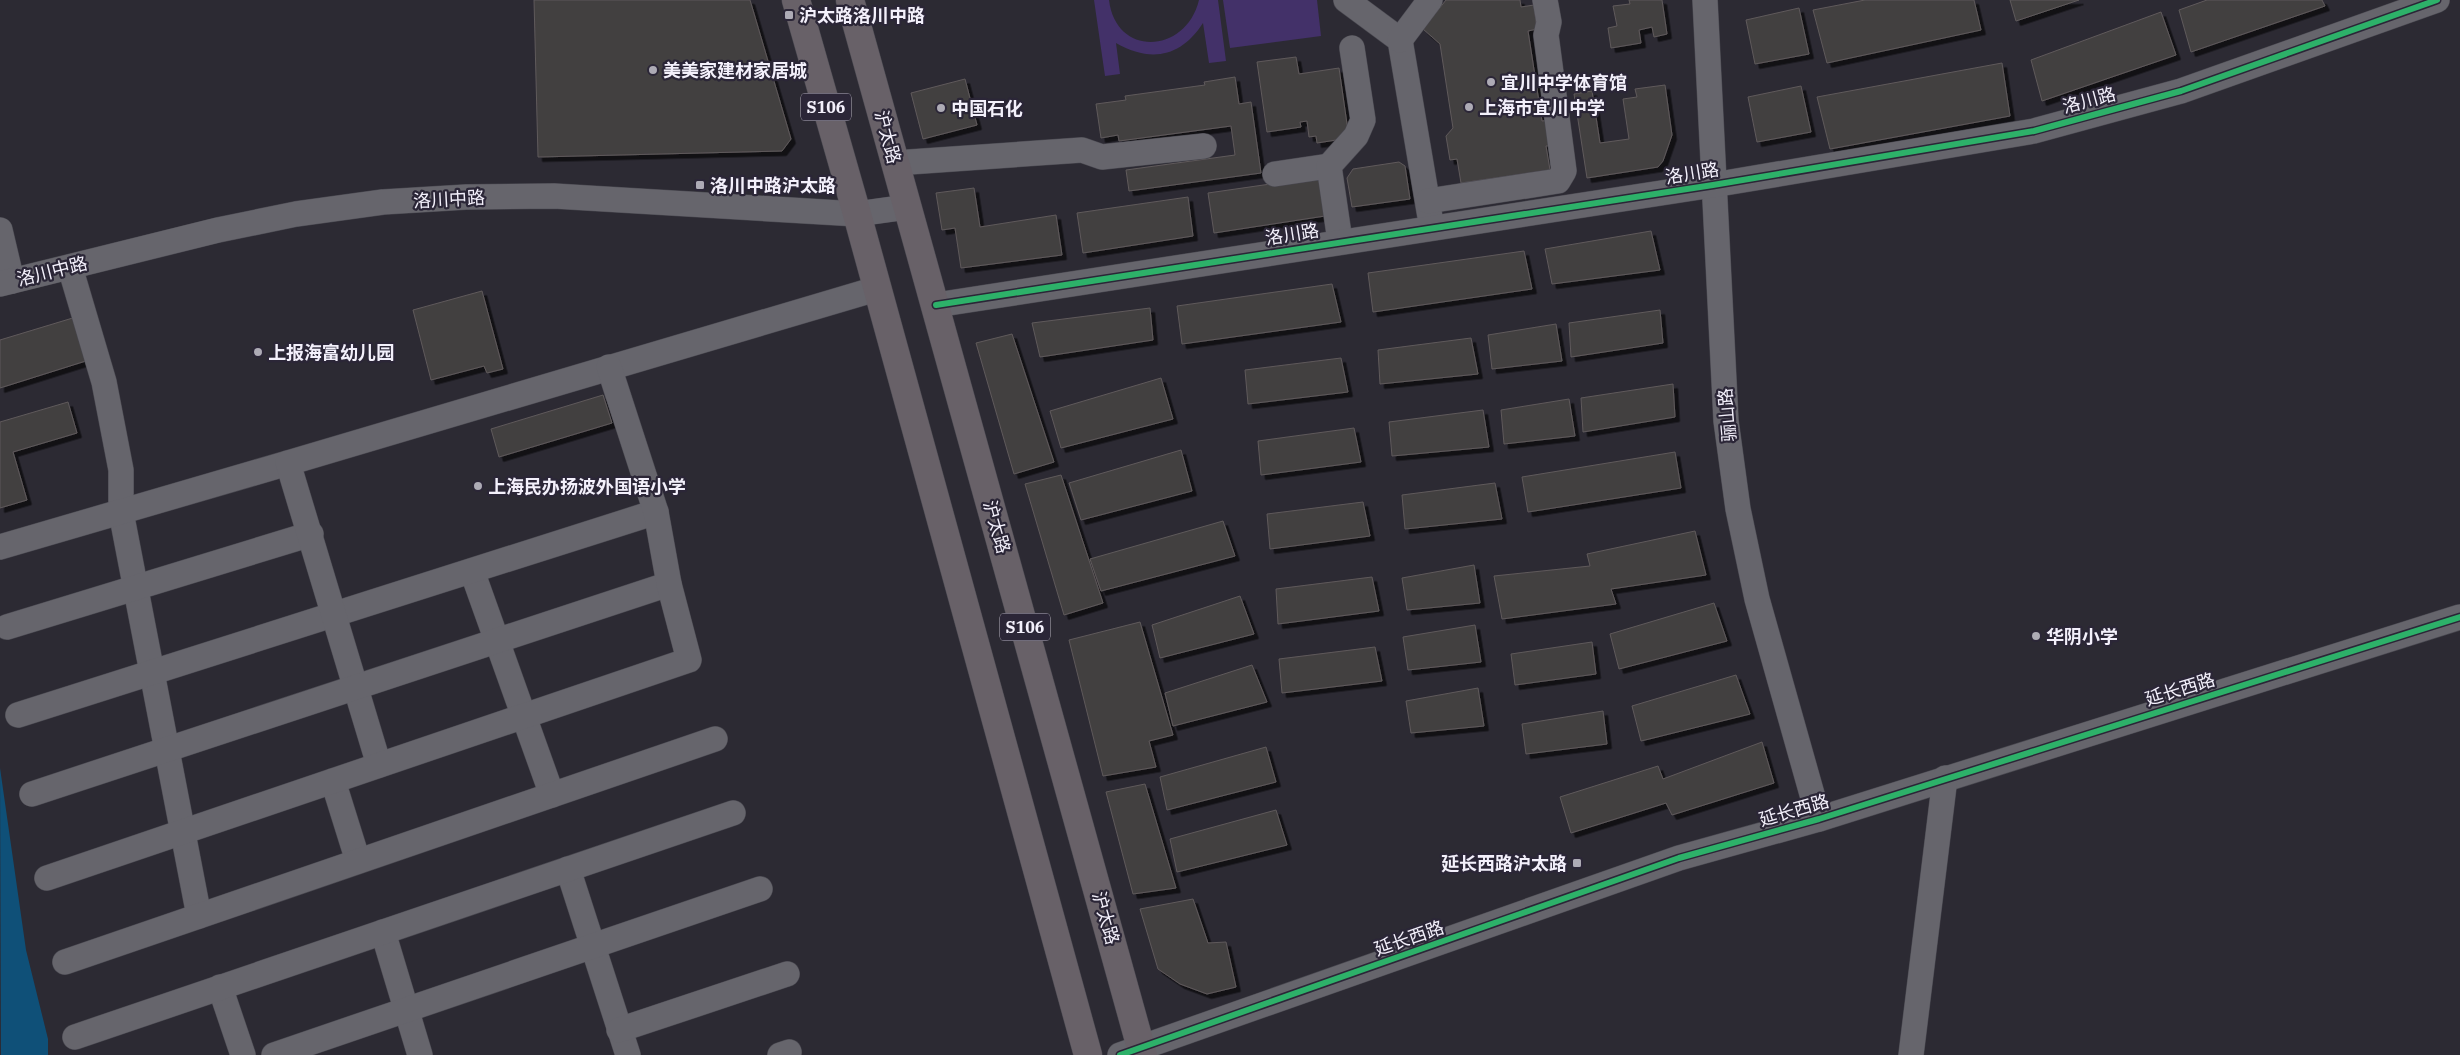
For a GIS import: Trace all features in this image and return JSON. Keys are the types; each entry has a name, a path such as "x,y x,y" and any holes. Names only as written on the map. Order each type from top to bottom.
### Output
{"main road":[{"name":"S106","path":"796,0 857,214 876,289 1088,1055"},
{"name":"沪太路","path":"850,0 936,305 1135,1053"}],"street":[{"path":"1346,0 1400,40 1432,227"},
{"path":"1400,40 1430,0"},
{"path":"1428,201 1558,181 1564,171 1546,35 1549,22 1545,0"},
{"name":"骊山路","path":"1705,0 1726,421 1738,509 1757,599 1820,818"},
{"name":"洛川路","path":"936,305 1340,241 1713,185 2034,131 2181,90 2437,0"},
{"path":"1276,174 1329,166 1356,136 1363,120 1352,48"},
{"path":"895,163 1082,150 1102,156 1204,146"},
{"path":"1329,166 1340,241"},
{"name":"洛川中路","path":"6,282 218,230 296,214 383,202 466,197 554,196 857,214 907,207"},
{"path":"0,230 6,282"},
{"path":"70,267 104,382 121,470 120,512 198,916"},
{"path":"0,547 876,289"},
{"path":"46,878 689,660 669,584 656,512 609,367"},
{"path":"288,463 311,534 379,765"},
{"path":"18,715 656,512"},
{"path":"7,627 311,534"},
{"path":"472,570 552,795"},
{"path":"32,794 669,584"},
{"name":"延长西路","path":"1135,1053 1679,858 1820,818 2460,617"},
{"path":"65,962 715,739"},
{"path":"1911,1055 1945,778"},
{"path":"333,781 358,861"},
{"path":"75,1037 733,813"},
{"path":"568,869 628,1055"},
{"path":"274,1055 760,889"},
{"path":"383,932 420,1055"},
{"path":"619,1030 787,974"},
{"path":"220,988 244,1055"}],"shaded area":[{"path":"1094,0 1109,0 1114,19 1124,32 1137,40 1152,42 1167,39 1180,31 1192,18 1199,0 1218,0 1226,61 1209,63 1203,23 1185,43 1175,50 1164,53 1141,53 1116,43 1120,74 1105,76"},
{"path":"1223,0 1317,0 1321,36 1230,48"}],"water":[{"path":"0,768 26,950 48,1039 48,1055 1,1055"}],"building":[{"name":"美美家建材家居城","path":"534,0 750,0 791,139 782,151 538,157"},
{"name":"宜川中学体育馆","path":"1446,0 1520,0 1521,7 1534,5 1537,29 1528,31 1542,121 1551,120 1555,145 1546,146 1550,170 1461,183 1457,159 1450,160 1446,136 1453,128 1440,44 1423,29"},
{"path":"1629,0 1662,0 1667,34 1654,37 1652,27 1639,30 1641,43 1611,48 1608,28 1617,26 1613,6 1630,4"},
{"path":"1865,0 1974,0 1981,30 1827,63 1813,10"},
{"path":"2010,0 2079,0 2016,21"},
{"path":"2207,0 2322,0 2325,6 2191,52 2179,10"},
{"path":"1799,8 1809,54 1755,64 1746,20"},
{"path":"2161,12 2176,55 2042,101 2031,60"},
{"path":"1296,57 1299,74 1339,68 1349,138 1317,143 1316,136 1309,137 1307,121 1300,122 1301,127 1267,132 1257,62"},
{"path":"2002,63 2010,116 1830,149 1817,97"},
{"path":"1235,77 1239,104 1251,102 1261,173 1129,191 1126,170 1235,155 1231,126 1119,141 1118,135 1101,138 1096,104 1126,100 1125,96 1205,85 1204,82"},
{"path":"965,79 977,125 923,139 911,93"},
{"path":"1665,85 1672,135 1663,161 1658,167 1587,178 1574,94 1592,91 1600,143 1629,139 1623,99 1637,97 1635,89"},
{"path":"1801,86 1811,132 1757,142 1748,97"},
{"path":"1399,162 1405,166 1410,199 1352,207 1347,178 1353,169"},
{"path":"1319,177 1325,216 1214,233 1208,193"},
{"path":"974,188 980,227 1056,215 1062,255 961,268 955,228 942,230 936,193"},
{"path":"1188,197 1193,236 1083,253 1077,213"},
{"path":"1651,231 1660,270 1552,284 1545,249"},
{"path":"1524,251 1532,289 1373,312 1368,273"},
{"path":"1332,284 1341,322 1182,344 1177,306"},
{"path":"482,291 503,369 487,373 484,366 431,380 413,310"},
{"path":"1150,308 1153,340 1040,357 1032,323"},
{"path":"1660,310 1663,343 1571,357 1569,323"},
{"path":"76,317 89,360 0,388 0,340"},
{"path":"1556,324 1562,361 1492,369 1488,335"},
{"path":"1012,334 1054,462 1014,474 976,343"},
{"path":"1471,338 1478,374 1380,384 1378,350"},
{"path":"1341,358 1348,392 1248,404 1245,370"},
{"path":"1161,378 1173,419 1061,448 1050,411"},
{"path":"1673,384 1675,417 1583,432 1581,398"},
{"path":"603,395 612,423 499,457 491,429"},
{"path":"1569,399 1575,436 1504,444 1501,410"},
{"path":"68,402 77,433 13,452 27,500 0,508 0,422"},
{"path":"1483,410 1489,447 1392,456 1389,422"},
{"path":"1354,428 1361,462 1261,475 1258,441"},
{"path":"1181,450 1192,491 1081,520 1069,483"},
{"path":"1675,452 1681,488 1528,512 1522,477"},
{"path":"1061,475 1103,603 1064,615 1025,484"},
{"path":"1495,483 1502,519 1405,529 1402,495"},
{"path":"1363,502 1370,536 1270,549 1267,514"},
{"path":"1223,521 1235,556 1101,591 1090,559"},
{"path":"1695,531 1706,575 1611,589 1616,604 1502,619 1494,576 1590,566 1587,554"},
{"path":"1474,565 1480,603 1407,610 1402,578"},
{"path":"1372,577 1379,611 1278,624 1276,589"},
{"path":"1240,596 1254,634 1160,658 1152,625"},
{"path":"1714,603 1727,641 1619,669 1610,634"},
{"path":"1140,622 1173,735 1149,741 1156,767 1103,776 1069,640"},
{"path":"1475,625 1481,662 1408,670 1403,637"},
{"path":"1592,642 1596,674 1515,685 1511,654"},
{"path":"1375,647 1382,681 1282,693 1279,659"},
{"path":"1252,665 1267,702 1173,726 1165,693"},
{"path":"1736,675 1750,714 1641,741 1632,706"},
{"path":"1478,688 1484,726 1411,733 1406,701"},
{"path":"1603,711 1607,744 1526,754 1522,724"},
{"path":"1762,742 1774,783 1672,815 1666,803 1571,833 1560,797 1658,766 1663,779"},
{"path":"1266,747 1276,782 1167,810 1160,777"},
{"path":"1145,784 1176,888 1133,894 1106,792"},
{"path":"1276,810 1287,845 1177,872 1170,839"},
{"path":"1193,899 1208,943 1226,942 1236,987 1207,994 1180,984 1158,969 1140,909"}],"cycle path":[{"path":"936,305 1713,185 2034,131 2181,91 2437,0"},
{"path":"1120,1055 1679,858 1819,819 2460,617"}],"place":[{"name":"沪太路洛川中路","path":"789,15"},
{"name":"美美家建材家居城","path":"653,70"},
{"name":"宜川中学体育馆","path":"1491,82"},
{"name":"上海市宜川中学","path":"1469,107"},
{"name":"中国石化","path":"941,108"},
{"name":"洛川中路沪太路","path":"700,185"},
{"name":"上报海富幼儿园","path":"258,352"},
{"name":"上海民办扬波外国语小学","path":"478,486"},
{"name":"华阴小学","path":"2036,636"},
{"name":"延长西路沪太路","path":"1577,863"}]}
